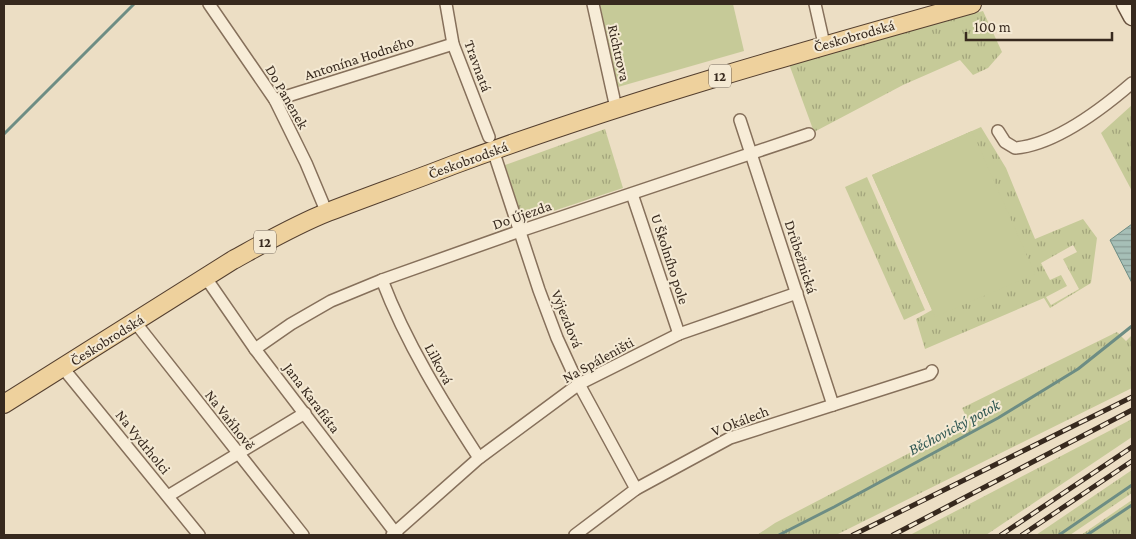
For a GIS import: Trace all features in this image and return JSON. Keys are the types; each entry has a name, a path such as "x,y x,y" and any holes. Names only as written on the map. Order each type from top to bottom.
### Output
{"main road":[{"name":"Českobrodská","path":"4,404 265,242 327,213 491,144 824,44 972,4"}],"street":[{"name":"Do Panenek","path":"209,4 275,100 306,163 327,213"},
{"name":"Travnatá","path":"446,4 453,44 491,144"},
{"name":"Richtrova","path":"593,4 616,108"},
{"path":"815,4 824,44"},
{"path":"1125,4 1132,17"},
{"name":"Antonína Hodného","path":"275,100 453,44"},
{"path":"998,131 1005,142 1016,148 1032,145 1061,133 1089,118 1132,83"},
{"name":"Drůbežnická","path":"740,120 834,405"},
{"name":"Do Újezda","path":"255,348 331,301 382,280 520,231 752,155 809,134"},
{"name":"Výjezdová","path":"491,144 539,290 557,338 579,384 636,489"},
{"name":"U Školního pole","path":"632,194 679,334"},
{"name":"Jana Karafiáta","path":"206,278 255,348 395,534"},
{"name":"Lilková","path":"382,280 398,320 439,396 479,458"},
{"name":"Na Spáleništi","path":"395,534 479,458 579,384 679,334 797,293"},
{"name":"Na Vaňhově","path":"135,322 303,535"},
{"name":"Na Vydrholci","path":"63,368 199,535"},
{"name":"V Okálech","path":"575,535 636,489 730,438 932,374"},
{"path":"168,496 305,413"}],"green space":[{"path":"600,4 733,4 744,51 618,87"},
{"path":"983,11 1002,52 988,68 973,75 960,60 903,85 814,132 789,64"},
{"path":"1132,105 1132,191 1101,133"},
{"path":"981,127 1006,168 1035,239 1083,219 1097,238 1091,283 1050,308 1044,298 925,349 916,319 932,310 872,175","holes":["1073,245 1077,252 1063,259 1079,289 1051,305 1046,297 1067,286 1061,275 1050,280 1041,263"]},
{"path":"605,129 623,188 523,221 505,165"},
{"path":"972,131 1035,274 935,317 872,175"},
{"path":"867,177 925,310 904,320 845,187"},
{"path":"1117,332 1126,341 1132,335 1132,388 836,535 757,535 775,523 969,422 962,408"},
{"path":"1132,419 1132,437 986,535 910,535"},
{"path":"1132,470 1132,493 1070,535 1036,535"},
{"path":"1132,500 1132,535 1081,535"}],"water":[{"path":"1132,224 1132,283 1110,240"}],"waterway":[{"path":"4,134 134,4"},
{"name":"Běchovický potok","path":"779,535 998,418 1078,369 1132,326"},
{"path":"1059,535 1132,485"},
{"path":"1087,535 1132,505"}],"railway":[{"path":"853,535 1132,397"},
{"path":"893,535 1132,410"},
{"path":"1001,535 1132,447"},
{"path":"1022,535 1132,461"}]}
